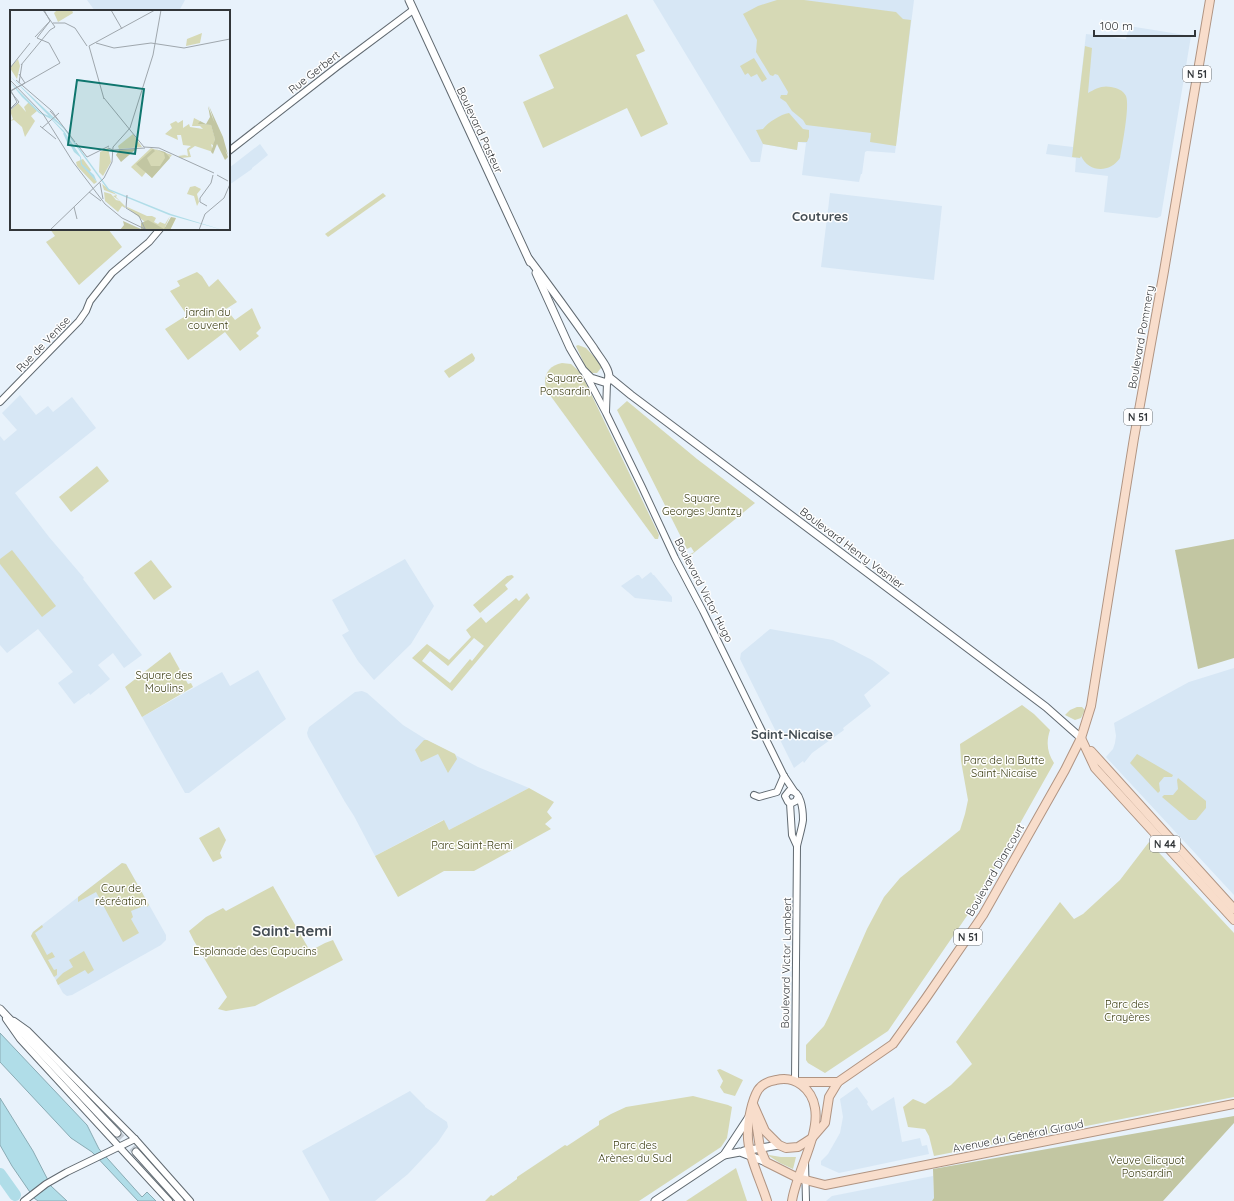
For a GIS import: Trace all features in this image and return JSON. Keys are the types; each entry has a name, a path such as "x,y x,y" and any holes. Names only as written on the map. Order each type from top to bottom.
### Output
{"main road":[{"name":"Boulevard Pasteur","path":"409,0 570,348"},
{"name":"Boulevard Pommery","path":"1081,738 1092,702 1136,431 1210,0"},
{"name":"Boulevard Pasteur","path":"529,259 574,319"},
{"name":"Boulevard Henry Vasnier","path":"574,319 609,373 608,380"},
{"name":"Boulevard Victor Hugo","path":"570,348 583,370"},
{"name":"Boulevard Henry Vasnier","path":"583,370 591,378 608,380 631,395 1046,707 1081,738 1099,761 1234,909"},
{"name":"Boulevard Henry Vasnier","path":"1081,738 1096,768 1234,920"},
{"name":"Boulevard Diancourt","path":"812,1138 825,1123 830,1097 838,1082 893,1044 983,915 1081,738"},
{"path":"1,1010 117,1133"},
{"path":"767,1201 751,1153 748,1132 750,1115 758,1091 769,1081 782,1078 797,1081 838,1082"},
{"path":"753,1104 765,1131 779,1145 786,1148 793,1148 802,1145 812,1138 815,1108 811,1097 804,1087 797,1081"},
{"path":"753,1104 760,1148 766,1162"},
{"name":"Avenue du Général Giraud","path":"766,1162 802,1179 825,1184 1234,1104"},
{"path":"655,1201 724,1155 736,1139 750,1115"},
{"name":"N 51","path":"792,1201 802,1179 805,1157 812,1138"},
{"path":"751,1153 760,1148 779,1145"},
{"path":"136,1152 180,1201"},
{"path":"724,1155 740,1152 751,1153 766,1162"}],"street":[{"name":"Rue Gerbert","path":"230,150 413,10"},
{"name":"Rue de Venise","path":"0,402 82,316 90,301 112,273 149,242 159,230"},
{"name":"Boulevard Victor Hugo","path":"583,370 606,413 675,558 703,611 784,776"},
{"name":"Boulevard Victor Hugo","path":"606,413 608,380"},
{"path":"784,776 796,793 800,803 803,819 797,846"},
{"path":"784,776 785,798 790,803 792,835 797,846"},
{"path":"754,795 758,797 777,792 784,776"},
{"path":"786,794 789,791 796,793"},
{"path":"790,803 796,801 796,793"},
{"name":"Boulevard Victor Lambert","path":"797,846 797,1081"},
{"path":"1,1010 28,1031 135,1140 190,1201"},
{"path":"1,1010 20,1040 117,1148 169,1201"},
{"path":"24,1201 46,1184 87,1162 135,1140"},
{"path":"802,1179 806,1201"}],"shaded area":[{"path":"87,0 185,0 180,10 94,10"},
{"path":"653,0 914,0 895,153 865,152 862,174 859,182 802,175 806,143 798,142 797,150 763,144 760,162 751,162"},
{"path":"1129,26 1191,36 1161,216 1157,218 1104,212 1108,176 1075,172 1076,158 1046,154 1048,144 1073,147 1086,34 1126,39"},
{"path":"260,144 268,155 252,169 230,184 230,167"},
{"path":"830,193 942,206 934,280 821,267"},
{"path":"20,395 36,415 48,406 53,412 72,397 96,428 15,493 49,537 84,578 83,579 142,655 124,668 113,653 98,665 110,679 90,695 89,693 74,704 58,683 73,672 38,629 7,653 0,645 0,436 4,441 17,430 2,413"},
{"path":"405,559 434,606 411,644 374,680 358,661 342,635 349,631 332,600"},
{"path":"651,572 672,597 672,602 635,598 621,586 637,575 639,575 642,579"},
{"path":"770,629 833,640 872,660 890,673 864,695 871,706 843,728 844,730 812,753 804,763 803,761 794,768 740,659 741,653"},
{"path":"1234,668 1234,895 1106,757 1113,749 1115,743 1116,736 1114,723 1189,682"},
{"path":"258,670 286,719 189,793 185,793 142,717 222,672 230,686"},
{"path":"362,691 367,693 403,725 427,740 478,767 529,788 449,830 443,820 375,856 307,733 309,727 355,692"},
{"path":"122,863 126,864 166,935 166,940 161,945 72,995 67,996 63,993 31,936 33,932"},
{"path":"857,1087 868,1102 867,1104 872,1111 894,1097 902,1142 920,1138 922,1146 927,1145 929,1154 839,1173 821,1165 821,1161 828,1154 840,1133 843,1117 840,1099"},
{"path":"410,1091 425,1107 447,1122 448,1127 438,1142 408,1174 375,1201 330,1201 302,1151"},
{"path":"933,1176 934,1198 932,1201 826,1201 832,1196"}],"green space":[{"path":"777,0 804,0 896,12 903,19 911,20 896,146 870,142 871,133 806,125 803,120 792,111 786,102 780,98 781,95 787,95 788,92 778,75 770,75 756,52 757,40 743,14 758,6"},
{"path":"627,14 645,51 636,55 668,124 641,137 627,108 543,148 523,102 554,88 539,55"},
{"path":"1085,46 1092,48 1088,93 1102,87 1113,87 1123,92 1127,101 1120,158 1111,166 1100,169 1089,166 1081,156 1080,158 1072,157"},
{"path":"754,58 767,79 762,82 757,74 751,77 748,73 745,75 740,66"},
{"path":"789,113 803,129 809,130 807,142 798,142 797,150 763,144 756,130 763,129 774,119"},
{"path":"383,193 386,196 328,237 325,234"},
{"path":"51,230 109,230 122,247 79,285 46,242 55,236"},
{"name":"jardin du couvent","path":"197,272 202,276 209,287 218,279 237,302 226,309 235,320 252,308 261,328 256,333 259,336 240,351 225,332 188,360 165,329 187,315 170,291 180,286 177,281"},
{"path":"578,345 586,348 600,363 601,368 597,373 590,373 587,370 576,346"},
{"path":"472,353 475,358 474,361 449,378 444,371"},
{"name":"Square Ponsardin","path":"562,363 571,364 581,373 659,535 658,539 655,539 547,391 545,381 549,369"},
{"name":"Square Georges Jantzy","path":"627,401 697,459 755,503 690,556 689,555 694,552 691,547 687,549 617,410"},
{"path":"97,466 109,481 71,512 59,497"},
{"path":"1234,539 1234,658 1198,669 1175,550"},
{"path":"12,550 56,606 42,617 0,564 0,559"},
{"path":"151,560 172,587 154,600 134,573"},
{"path":"512,575 514,577 505,585 508,589 480,613 473,605 507,576"},
{"path":"527,593 530,598 452,691 412,658 427,644 449,660 471,637 466,630 481,617 486,623 516,598 519,601","holes":["474,638 484,646 472,661 470,659 450,683 422,661 430,651 448,666"]},
{"name":"Square des Moulins","path":"170,652 188,684 191,683 193,687 142,717 125,687"},
{"name":"Parc de la Butte Saint-Nicaise","path":"1022,705 1034,714 1050,730 1048,747 1054,763 973,907 888,1031 825,1073 808,1063 806,1060 806,1045 824,1026 867,929 884,897 900,878 960,830 968,800 961,761 960,744"},
{"path":"1077,707 1082,707 1085,710 1081,718 1075,720 1065,715 1070,710"},
{"path":"424,740 427,740 455,754 457,759 448,773 438,754 421,762 415,750"},
{"path":"1137,754 1173,775 1172,777 1164,777 1159,783 1160,791 1158,793 1130,763"},
{"path":"1178,778 1206,801 1206,808 1196,820 1189,820 1162,797 1164,795 1173,795 1178,789"},
{"name":"Parc Saint-Remi","path":"529,788 554,802 547,812 552,818 545,824 551,829 474,871 444,871 398,897 375,856 444,820 449,830"},
{"path":"219,827 226,840 220,853 222,858 213,862 199,838"},
{"name":"Parc des Crayères","path":"1149,842 1234,933 1234,1097 934,1156 929,1136 925,1129 908,1127 903,1107 913,1099 925,1104 951,1085 972,1064 956,1042 1060,902 1074,919 1083,914 1120,880"},
{"name":"Cour de récréation","path":"122,863 126,864 149,905 147,907 146,905 131,911 133,917 131,919 139,933 123,942 96,892 78,902 78,897"},
{"name":"Esplanade des Capucins","path":"273,886 310,951 333,940 343,960 255,1006 226,1011 218,1009 227,997 189,931 206,917 223,908 226,911"},
{"path":"42,925 43,927 35,933 47,955 52,952 55,957 48,960 54,970 57,969 57,975 54,977 31,936 33,932"},
{"path":"84,951 94,970 88,974 85,970 58,985 56,980 63,973 73,967 69,960"},
{"path":"720,1069 743,1080 735,1096 724,1093 720,1087 723,1081 717,1070"},
{"name":"Parc des Arènes du Sud","path":"693,1096 732,1107 727,1138 721,1147 639,1201 485,1201 491,1195 493,1196 517,1179 517,1177 565,1145 567,1146 599,1125 599,1121 611,1114 626,1107"},
{"name":"Veuve Clicquot Ponsardin","path":"1234,1116 1234,1123 1163,1201 932,1201 934,1198 933,1169"},
{"path":"769,1155 796,1157 793,1169 780,1163"},
{"path":"736,1168 747,1201 686,1201"}],"water":[{"path":"0,1033 87,1125 99,1149 142,1197 147,1192 156,1201 138,1201 92,1152 71,1138 0,1062"},
{"path":"0,1098 33,1151 51,1186 67,1201 38,1201 34,1198 12,1166 0,1145"}],"waterway":[{"path":"0,1174 15,1195"}],"tunnel":[{"path":"117,1133 136,1152"}],"district":[{"name":"Coutures","path":"820,216"},
{"name":"Saint-Nicaise","path":"792,734"},
{"name":"Saint-Remi","path":"292,930"}]}
